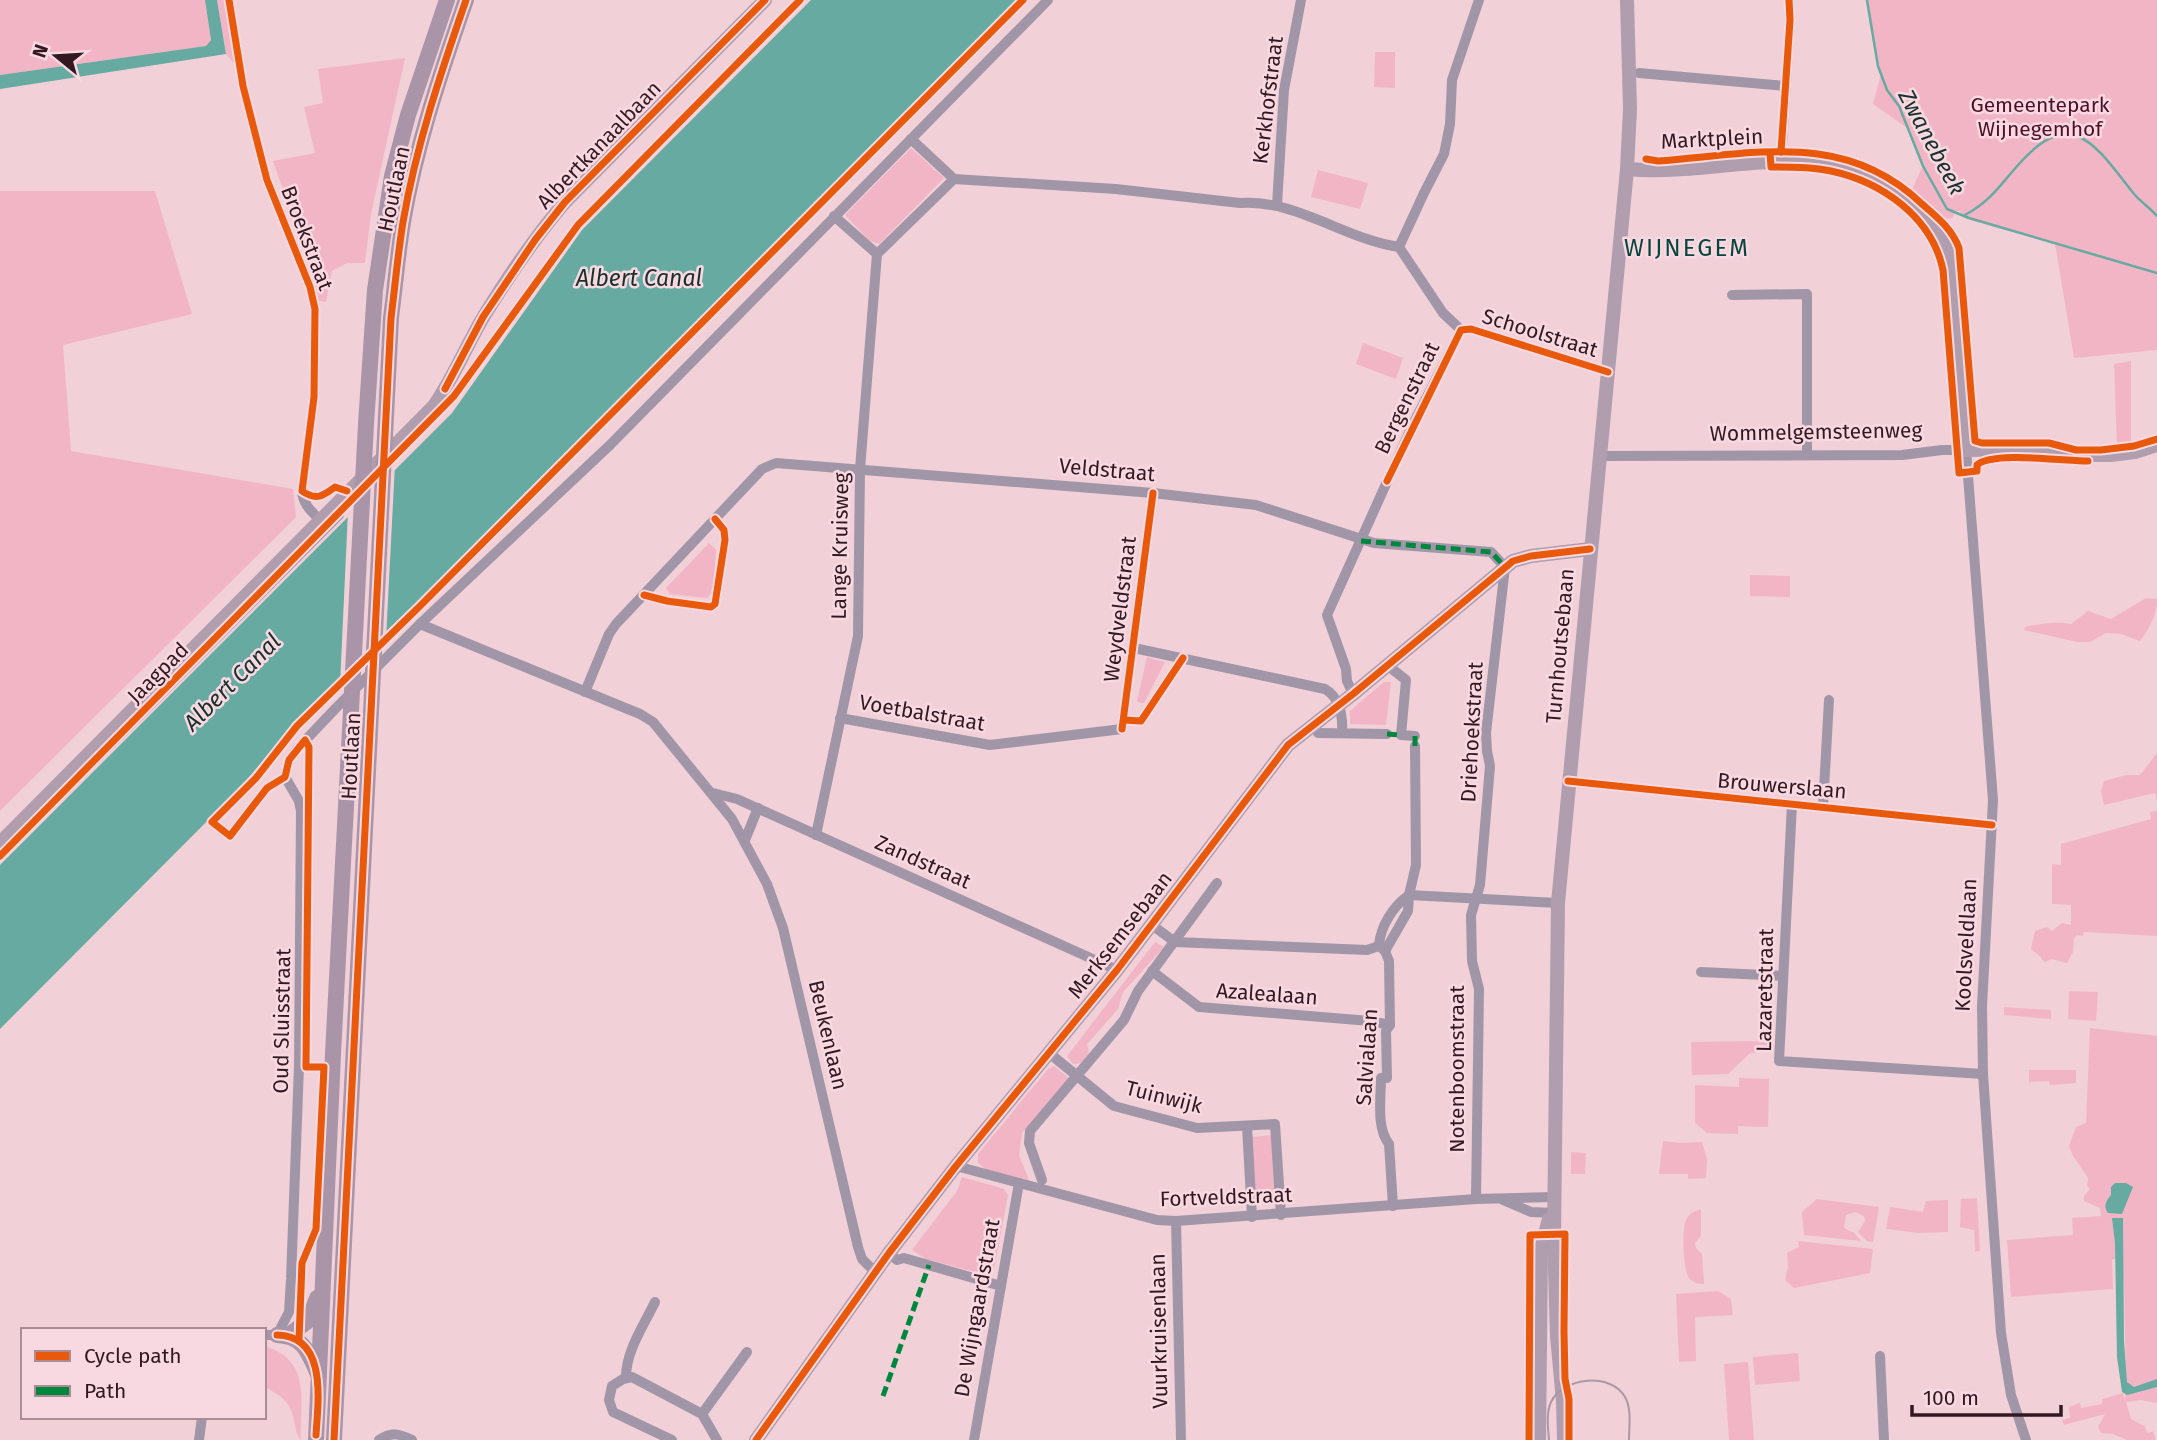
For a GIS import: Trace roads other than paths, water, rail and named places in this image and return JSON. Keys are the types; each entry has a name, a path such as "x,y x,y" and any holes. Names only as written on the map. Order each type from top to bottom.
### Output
{"main road":[{"name":"Houtlaan","path":"316,1440 332,1061 375,290 393,176 408,115 447,0"},
{"name":"Houtlaan","path":"334,1440 391,318 403,222 426,120 466,0"},
{"name":"Albertkanaalbaan","path":"0,843 433,406 455,374 484,317 535,240 565,201 765,0"},
{"name":"Turnhoutsebaan","path":"1564,1440 1556,1308 1554,1213 1558,903 1627,169 1627,0"},
{"name":"Marktplein","path":"1627,169 1651,170 1781,161"},
{"path":"1781,161 1836,166 1877,181 1902,198 1939,233 1949,254 1952,270 1966,450"},
{"name":"Wommelgemsteenweg","path":"1966,450 2042,449 2072,455 2110,455 2135,452 2157,445"},
{"name":"Merksemsebaan","path":"756,1440 875,1272 956,1166 1117,970 1288,745 1505,566 1520,558 1590,549"},
{"name":"Turnhoutsebaan","path":"1539,1440 1541,1249 1548,1221 1554,1213"},
{"path":"277,1335 309,1320 323,1279"},
{"path":"1539,1308 1556,1308"},
{"path":"277,1335 299,1340 319,1377"}],"street":[{"name":"Broekstraat","path":"229,0 243,86 267,180 313,298 316,339 314,397 302,491 310,510 319,519"},
{"path":"212,822 230,836 267,788 285,777 289,760 305,740 420,624 610,445 1048,0"},
{"name":"Kerkhofstraat","path":"1277,205 1284,90 1301,0"},
{"path":"911,139 954,179 1116,189 1277,205 1371,241 1399,247 1444,154 1450,124 1452,80 1479,0"},
{"name":"Marktplein","path":"1781,161 1789,0"},
{"path":"1639,73 1785,86"},
{"path":"834,216 877,254 954,179"},
{"name":"Schoolstraat","path":"1399,247 1443,313 1461,330 1471,329 1608,372"},
{"name":"Lange Kruisweg","path":"816,835 858,636 860,469 877,254"},
{"path":"1731,295 1807,294 1807,455"},
{"name":"Bergenstraat","path":"1353,694 1346,681 1346,669 1327,615 1387,481 1461,330"},
{"name":"Wommelgemsteenweg","path":"1601,456 1902,454 1966,450"},
{"name":"Koolsveldlaan","path":"1966,450 1993,800 1982,1006 1983,1074 2001,1333 2011,1395 2026,1440"},
{"name":"Veldstraat","path":"585,692 609,634 762,469 776,463 1153,493 1256,505 1361,541 1491,552 1505,566"},
{"name":"Weydveldstraat","path":"1123,725 1153,493"},
{"name":"Jaagpad","path":"0,856 339,514"},
{"path":"644,595 694,606 711,607 715,604 725,540 724,530 715,519"},
{"name":"Driehoekstraat","path":"1476,898 1480,885 1490,779 1486,733 1505,566"},
{"path":"420,624 653,722 700,781 713,793 744,840"},
{"path":"1134,648 1325,689 1331,693 1343,716 1342,733"},
{"name":"Voetbalstraat","path":"841,718 990,745 1123,725 1141,721 1183,658"},
{"path":"1387,665 1406,680 1401,735 1415,741 1416,865 1409,895"},
{"name":"Brouwerslaan","path":"1824,807 1829,700"},
{"path":"1318,733 1387,734"},
{"name":"Oud Sluisstraat","path":"277,1335 289,1312 299,1066 301,811 299,801 285,777"},
{"name":"Brouwerslaan","path":"1568,781 1824,807 1932,821 1993,825"},
{"name":"Zandstraat","path":"713,793 758,808 1117,970"},
{"name":"Lazaretstraat","path":"1793,804 1779,1061 1983,1074"},
{"path":"744,840 758,808"},
{"name":"Beukenlaan","path":"744,840 767,884 783,928 858,1247 862,1259 875,1272"},
{"path":"1042,1180 1029,1143 1030,1131 1124,1020 1138,991 1217,883"},
{"path":"1152,925 1175,942 1367,950 1382,949 1380,934 1398,902 1409,895 1558,903"},
{"name":"Notenboomstraat","path":"1476,898 1471,915 1472,961 1479,989 1476,1199"},
{"name":"Salvialaan","path":"1382,949 1389,961 1390,1025 1386,1031 1387,1078 1381,1078 1383,1136 1389,1144 1393,1206"},
{"name":"Azalealaan","path":"1153,971 1199,1007 1370,1021 1390,1025"},
{"path":"1701,972 1783,976"},
{"name":"Tuinwijk","path":"1049,1052 1114,1106 1197,1128 1275,1124 1281,1215"},
{"path":"1247,1126 1252,1217"},
{"name":"Fortveldstraat","path":"956,1166 1157,1220 1176,1221 1476,1199 1555,1197"},
{"name":"De Wijngaardstraat","path":"974,1440 1019,1183"},
{"name":"Fortveldstraat","path":"1503,1199 1531,1212 1554,1213"},
{"name":"Vuurkruisenlaan","path":"1176,1221 1181,1440"},
{"path":"889,1254 898,1259 904,1258 1001,1286"},
{"path":"626,1377 626,1366 655,1302"},
{"path":"702,1414 747,1352"},
{"path":"1880,1356 1884,1440"},
{"path":"672,1440 611,1410 609,1400 612,1388 626,1377 632,1377 702,1414 716,1440"},
{"path":"199,1440 202,1419"},
{"path":"379,1440 392,1433 412,1440"}],"water":[{"path":"205,0 217,0 226,54 0,89 0,75 206,46 211,40"},
{"name":"Albert Canal","path":"811,0 1019,0 568,456 288,731 239,789 0,1029 0,865 452,413 582,230"},
{"path":"2115,1183 2126,1183 2133,1187 2122,1214 2108,1213 2106,1208 2111,1187"},
{"path":"2112,1218 2123,1218 2127,1382 2134,1387 2157,1379 2157,1387 2127,1395 2122,1392 2117,1357"}],"waterway":[{"name":"Zwanebeek","path":"1867,0 1878,66 1887,90 1899,106 1923,166 1947,209 1969,218 2157,273"},
{"path":"1965,215 1989,198 2038,146 2055,136 2069,135 2083,139 2096,148 2134,194 2157,216"}],"tram line":[{"path":"1549,1440 1548,1416 1551,1402 1566,1387 1587,1381 1609,1384 1625,1397 1629,1412 1629,1440"}],"district":[{"name":"WIJNEGEM","path":"1687,248"}],"park label":[{"name":"Gemeentepark Wijnegemhof","path":"2040,117"}]}
